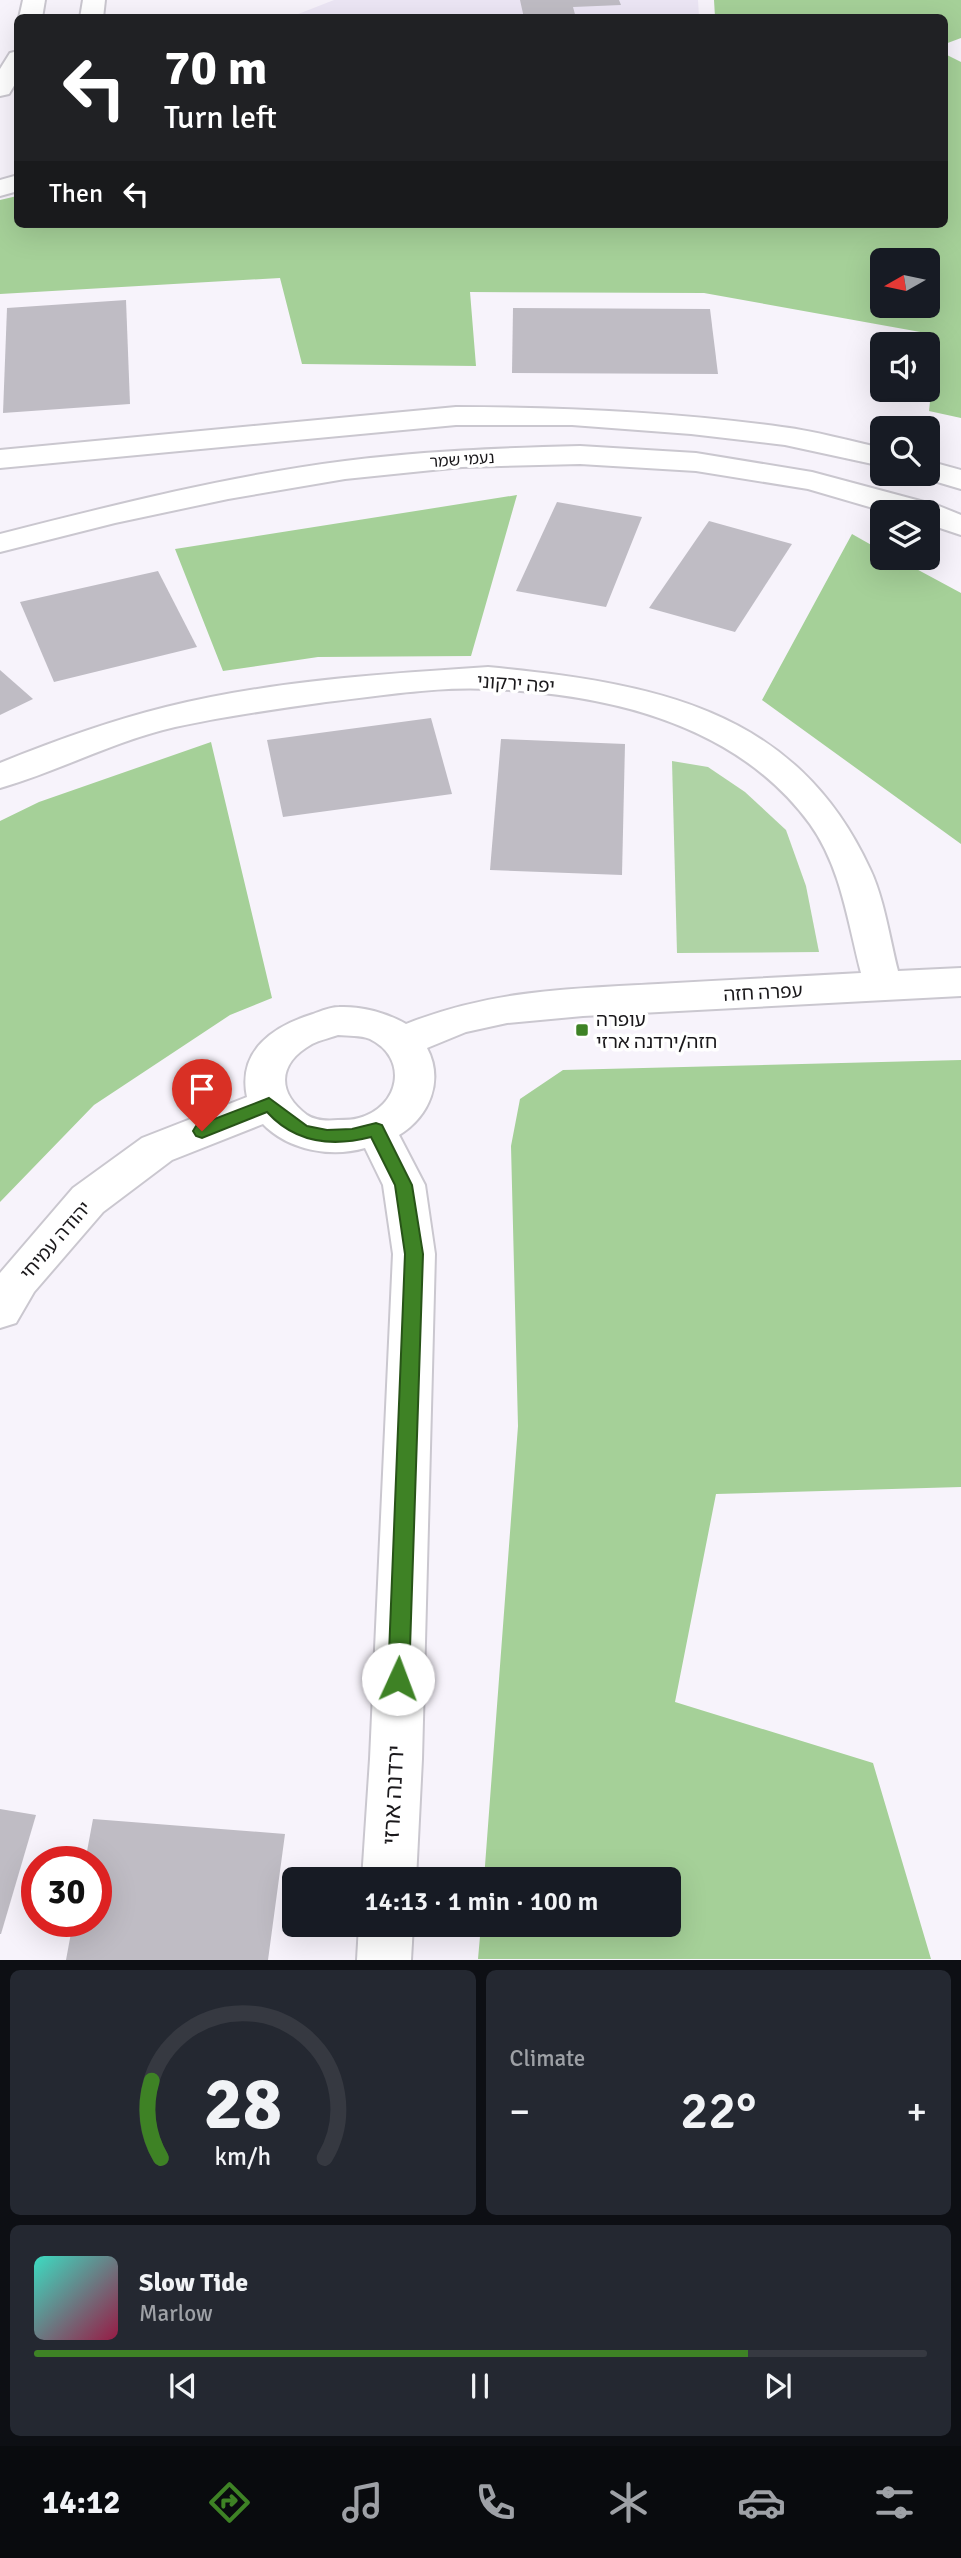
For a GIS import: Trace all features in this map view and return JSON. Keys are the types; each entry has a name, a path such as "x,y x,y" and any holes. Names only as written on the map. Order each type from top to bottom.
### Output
{"street":[{"path":"0,89 14,65"},
{"path":"0,459 469,416 572,416 691,425 785,436 870,454"},
{"name":"נעמי שמר","path":"0,543 216,491 320,473 407,463 509,457 585,454 691,461 784,475 885,500"},
{"path":"940,474 961,480"},
{"name":"נעמי שמר","path":"940,518 961,526"},
{"name":"יפה ירקוני","path":"0,776 70,748 169,717 276,698 388,684 488,678 580,687 663,705 738,741 791,778 826,820 853,871 883,986"},
{"name":"עפרה חזה","path":"402,1042 459,1019 507,1009 583,1002 961,982"},
{"path":"337,1021 362,1022 384,1030 402,1042 414,1058 418,1078 412,1098 398,1116 376,1129 352,1136 327,1136 303,1131 284,1120 269,1105 263,1087 265,1068 275,1050 291,1035 313,1025 337,1021"},
{"name":"יהודה עמיחי","path":"0,1310 19,1280 88,1200 157,1149 269,1105"},
{"name":"ירדנה ארזי","path":"376,1129 404,1185 414,1254 396,1759 389,1867"},
{"path":"384,1959 385,1937"}],"shaded area":[{"path":"334,0 698,0 699,14 298,14"}],"green space":[{"path":"714,0 961,0 961,38 948,43 948,14 715,14"},
{"path":"948,56 961,62 961,418 929,411 930,402 940,402 940,332 920,332 704,293 470,292 476,366 302,364 280,278 0,294 0,200 14,197 14,228 948,228"},
{"path":"517,495 471,656 318,657 223,671 175,549"},
{"path":"852,534 870,544 870,570 918,570 961,593 961,844 762,700"},
{"path":"211,742 272,998 230,1015 94,1105 0,1202 0,821 39,802"},
{"path":"672,761 708,767 745,792 786,830 806,886 819,952 677,953"},
{"path":"961,1060 961,1487 716,1494 675,1702 873,1763 931,1959 478,1959 480,1937 681,1937 681,1867 485,1867 518,1426 511,1146 520,1099 563,1070"}],"building":[{"path":"520,0 619,0 621,5 573,7 575,14 523,14"},
{"path":"126,300 130,404 3,413 7,308"},
{"path":"513,308 710,309 718,374 512,373"},
{"path":"557,502 642,517 606,607 516,591"},
{"path":"709,521 792,544 735,632 649,608"},
{"path":"158,571 197,647 54,682 20,602"},
{"path":"0,670 33,699 0,715"},
{"path":"431,718 452,794 283,817 267,740"},
{"path":"501,739 625,744 622,875 490,870"},
{"path":"0,1809 36,1815 27,1846 21,1846 21,1866 0,1934"},
{"path":"93,1819 285,1834 268,1960 66,1960 70,1937 112,1937 112,1846 88,1846"}],"place":[{"name":"עופרה חזה/ירדנה ארזי","path":"582,1030"}],"route":[{"path":"202,1131 269,1105 284,1120 303,1131 327,1136 352,1136 376,1129 404,1185 414,1254 398,1679"}]}
